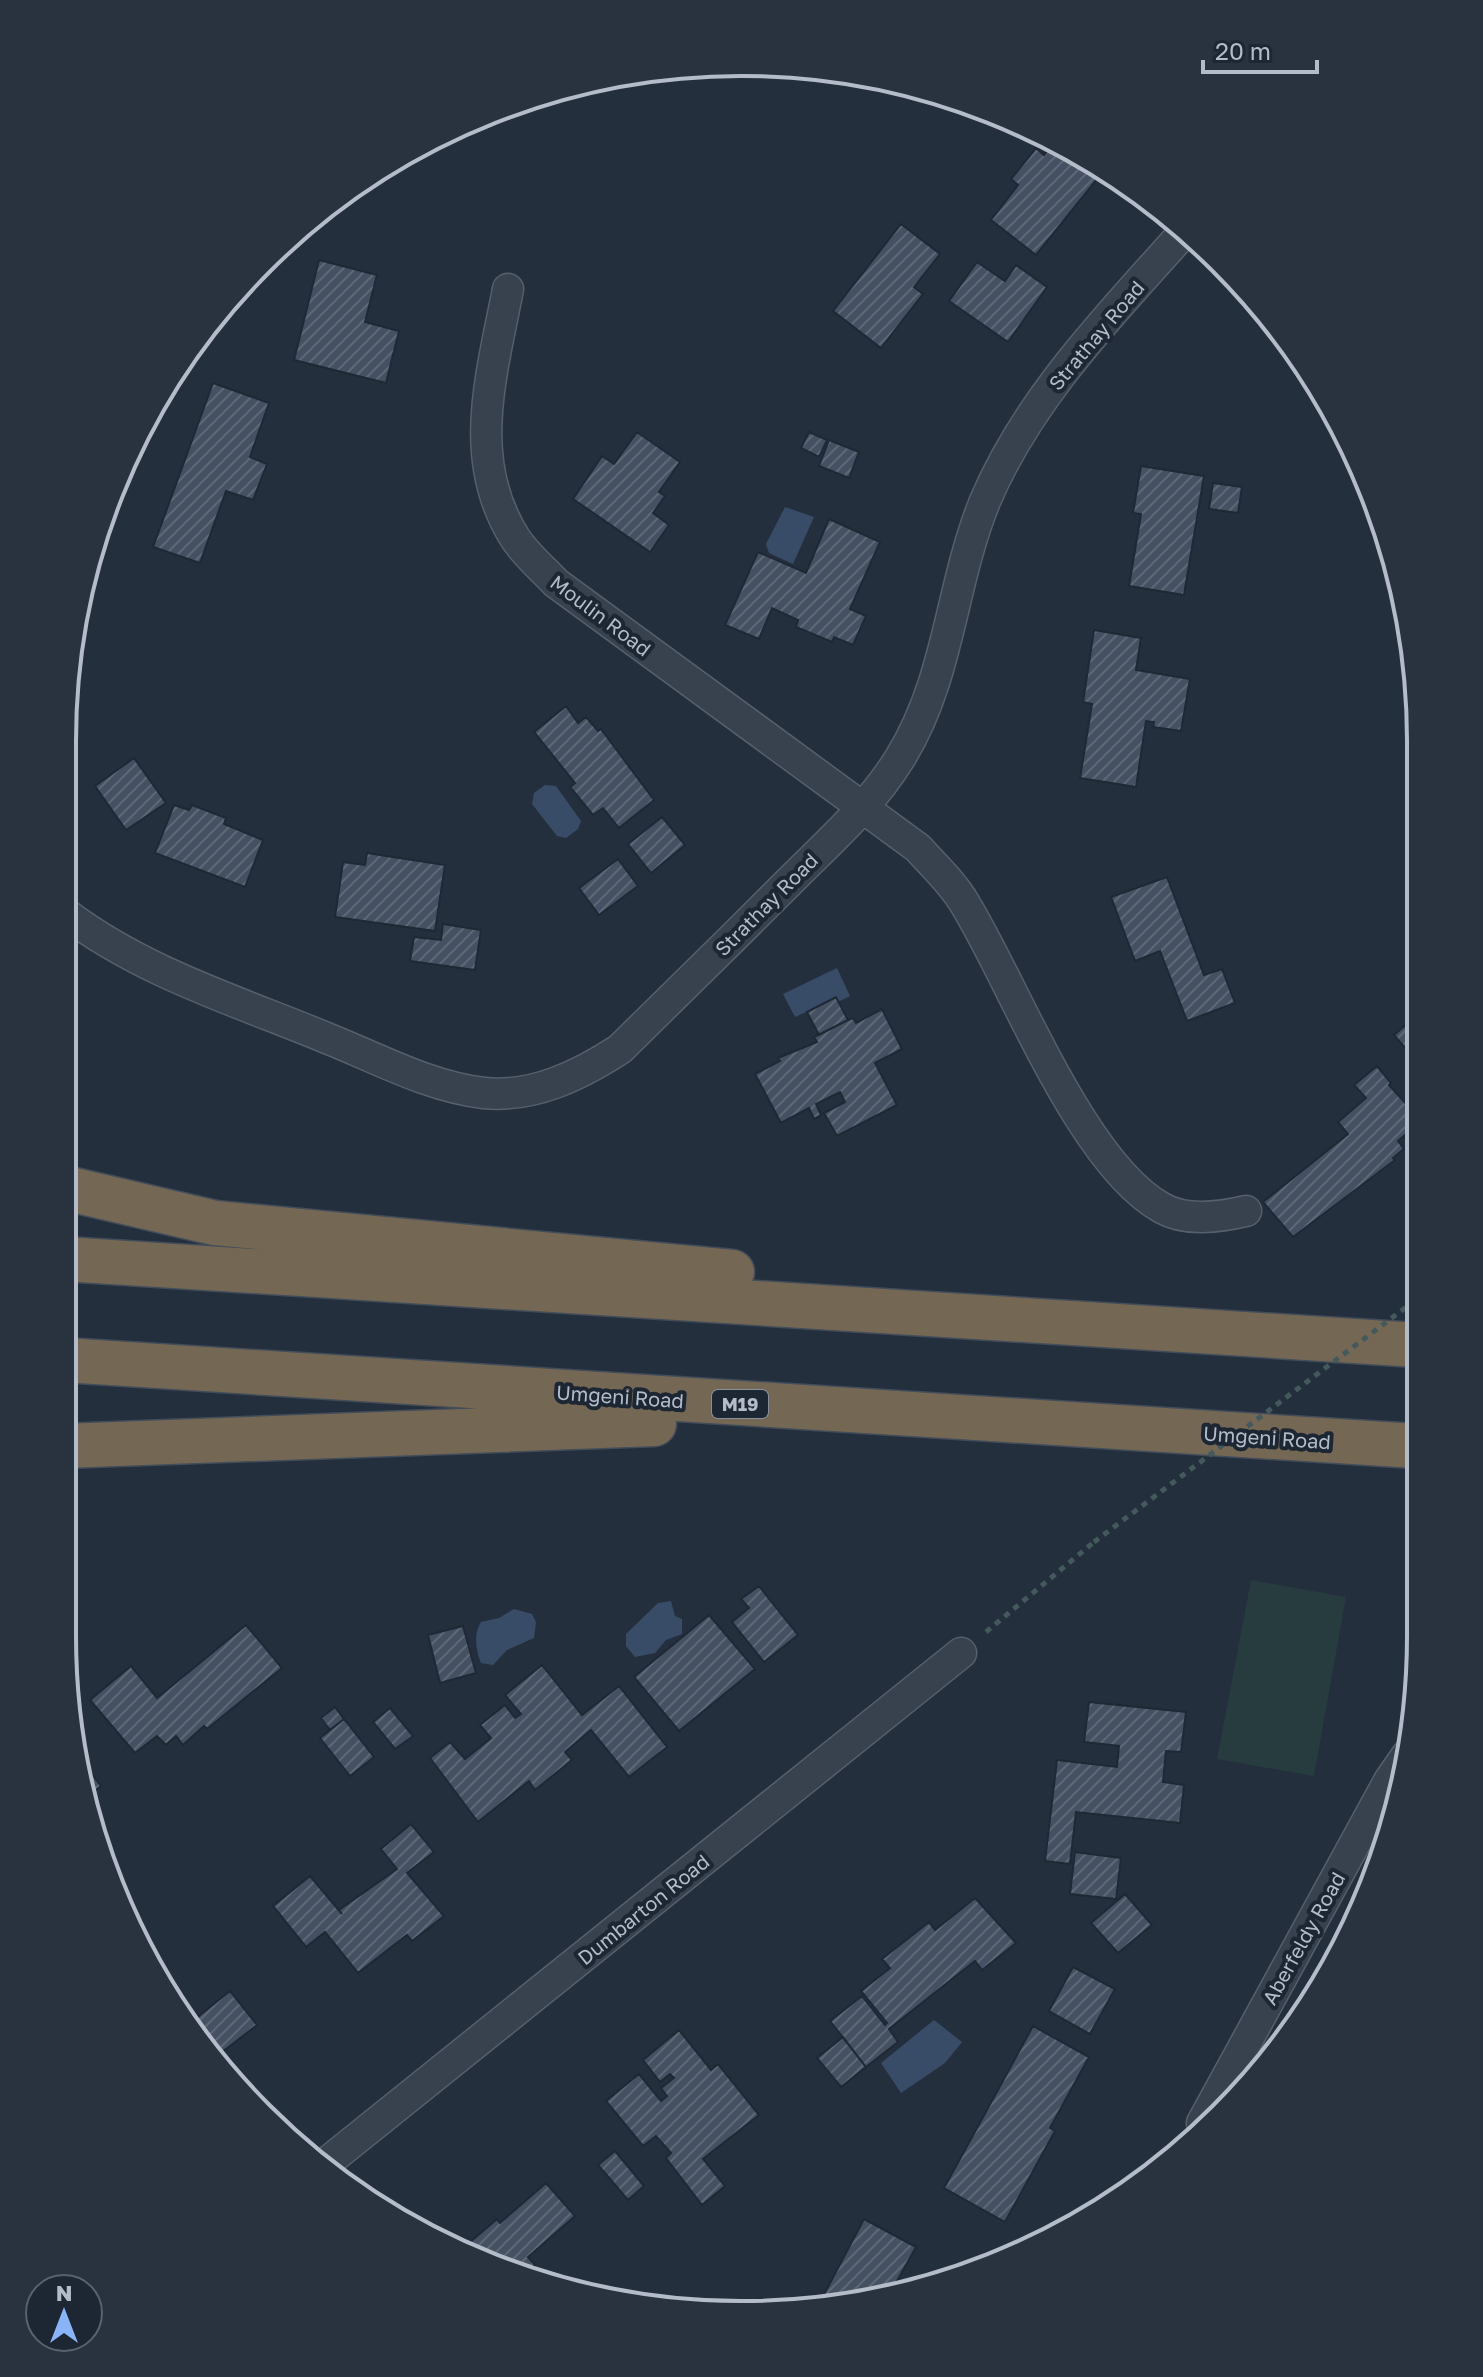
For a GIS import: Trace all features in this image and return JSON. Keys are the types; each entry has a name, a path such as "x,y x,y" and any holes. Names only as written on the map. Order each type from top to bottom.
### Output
{"highway":[{"path":"76,1191 215,1223 870,1284 1254,1335"},
{"path":"76,1260 1407,1344"},
{"name":"Umgeni Road","path":"76,1361 1407,1445"},
{"path":"76,1445 321,1433 920,1416"}],"street":[{"name":"Strathay Road","path":"76,921 145,963 432,1081 484,1093 523,1092 557,1083 620,1049 863,808 899,760 927,711 980,518 1002,465 1031,416 1073,359 1178,239"},
{"name":"Moulin Road","path":"508,289 489,390 485,446 490,488 516,540 556,583 918,848 965,903 1017,1006 1086,1126 1130,1182 1163,1209 1189,1216 1223,1216 1246,1211"},
{"name":"Dumbarton Road","path":"331,2159 961,1653"},
{"name":"Aberfeldy Road","path":"1210,2107 1391,1780"}],"path":[{"path":"961,1653 1094,1542 1407,1307"}],"green space":[{"path":"1251,1580 1346,1597 1314,1776 1217,1759"}],"water":[{"path":"785,507 814,517 793,564 769,553 766,544"},
{"path":"545,785 556,786 581,821 578,829 566,838 557,836 532,804 534,793"},
{"path":"837,968 850,996 818,1012 815,1008 795,1017 783,994"},
{"path":"671,1601 675,1616 682,1619 682,1634 666,1640 655,1653 635,1657 626,1646 626,1634 658,1603"},
{"path":"514,1609 532,1614 536,1622 534,1638 507,1650 493,1665 481,1663 476,1642 481,1622 499,1618"},
{"path":"934,2020 962,2042 945,2063 901,2093 881,2063"}],"building":[{"path":"1036,148 1044,155 1047,151 1097,179 1036,255 991,220 1018,185 1011,179"},
{"path":"901,224 940,254 914,287 923,294 881,348 833,311"},
{"path":"319,260 377,275 365,322 399,331 386,383 294,360"},
{"path":"977,262 1005,281 1016,265 1047,287 1008,342 949,301"},
{"path":"213,383 269,403 250,457 267,464 253,500 226,491 200,563 153,547"},
{"path":"637,432 680,462 659,492 665,496 653,513 669,525 650,552 573,499 602,456 614,464"},
{"path":"809,432 827,440 819,457 801,448"},
{"path":"829,440 859,452 849,478 819,466"},
{"path":"1141,466 1204,476 1184,595 1129,586 1141,514 1133,513"},
{"path":"1213,483 1242,487 1238,513 1209,509"},
{"path":"829,519 880,542 850,609 866,616 853,645 834,637 832,642 796,627 798,620 772,608 759,639 725,625 758,552 806,573"},
{"path":"1094,630 1141,638 1136,670 1190,679 1181,731 1153,727 1154,722 1146,721 1136,787 1080,778 1092,704 1083,702"},
{"path":"566,706 578,723 586,717 598,731 601,729 654,800 619,828 603,808 593,815 570,787 575,783 534,732"},
{"path":"134,758 166,803 126,830 95,786"},
{"path":"174,805 189,810 192,805 226,818 224,824 263,840 245,887 155,853"},
{"path":"662,817 685,845 651,873 628,844"},
{"path":"367,853 445,865 435,931 335,917 343,862 365,865"},
{"path":"618,859 638,886 599,915 579,888"},
{"path":"1167,877 1204,975 1222,969 1235,1003 1187,1021 1160,951 1135,961 1111,897"},
{"path":"443,924 481,930 475,970 410,961 414,937 441,940"},
{"path":"836,997 848,1020 819,1035 807,1012"},
{"path":"882,1009 902,1049 875,1063 897,1105 837,1136 824,1113 845,1102 840,1092 816,1104 821,1115 814,1119 809,1108 781,1123 755,1074 780,1061 778,1058 817,1042 814,1037 853,1018 856,1023"},
{"path":"1407,1024 1407,1050 1394,1035"},
{"path":"1377,1066 1391,1083 1389,1085 1407,1105 1407,1133 1398,1141 1404,1149 1393,1158 1395,1160 1293,1237 1263,1202 1348,1134 1338,1122 1366,1098 1354,1085"},
{"path":"759,1586 798,1635 764,1662 732,1622 749,1608 741,1599"},
{"path":"709,1615 755,1669 679,1731 634,1677"},
{"path":"246,1625 282,1668 183,1745 176,1736 166,1745 157,1736 135,1753 90,1700 131,1666 157,1698"},
{"path":"463,1626 476,1673 440,1683 428,1635"},
{"path":"542,1665 582,1715 619,1686 667,1747 629,1777 591,1730 565,1752 572,1760 535,1790 529,1781 478,1822 430,1758 450,1742 465,1759 491,1738 480,1725 505,1705 515,1718 521,1714 505,1695"},
{"path":"1089,1702 1186,1712 1181,1752 1166,1751 1163,1782 1184,1785 1180,1823 1076,1812 1070,1864 1045,1861 1057,1760 1117,1767 1119,1746 1084,1742"},
{"path":"335,1707 344,1719 330,1730 321,1718"},
{"path":"390,1708 413,1736 395,1749 373,1722"},
{"path":"344,1719 374,1757 350,1776 320,1738"},
{"path":"91,1773 101,1786 95,1791"},
{"path":"411,1824 434,1852 407,1873 444,1916 412,1941 407,1935 358,1973 325,1932 306,1947 273,1906 310,1876 342,1914 339,1910 397,1869 381,1849"},
{"path":"1075,1852 1121,1858 1116,1899 1070,1894"},
{"path":"1125,1894 1152,1925 1118,1953 1091,1923"},
{"path":"975,1898 1016,1943 982,1970 975,1961 889,2029 898,2042 866,2067 830,2021 862,1996 885,2025 887,2023 861,1991 890,1968 882,1959 929,1922 935,1930"},
{"path":"1073,1967 1115,1989 1090,2034 1049,2011"},
{"path":"230,1991 257,2025 223,2052 197,2018"},
{"path":"1033,2026 1089,2057 1050,2128 1055,2131 1005,2222 944,2188"},
{"path":"679,2030 711,2070 718,2064 759,2115 703,2159 725,2186 702,2205 666,2158 671,2153 656,2136 643,2146 606,2101 639,2074 661,2101 667,2096 661,2088 674,2078 670,2074 660,2082 643,2060"},
{"path":"843,2037 866,2067 841,2087 817,2058"},
{"path":"615,2151 644,2186 628,2200 598,2165"},
{"path":"546,2183 575,2216 528,2257 535,2265 533,2267 470,2242 497,2219 500,2223"},
{"path":"864,2219 916,2247 896,2282 823,2296"}]}
